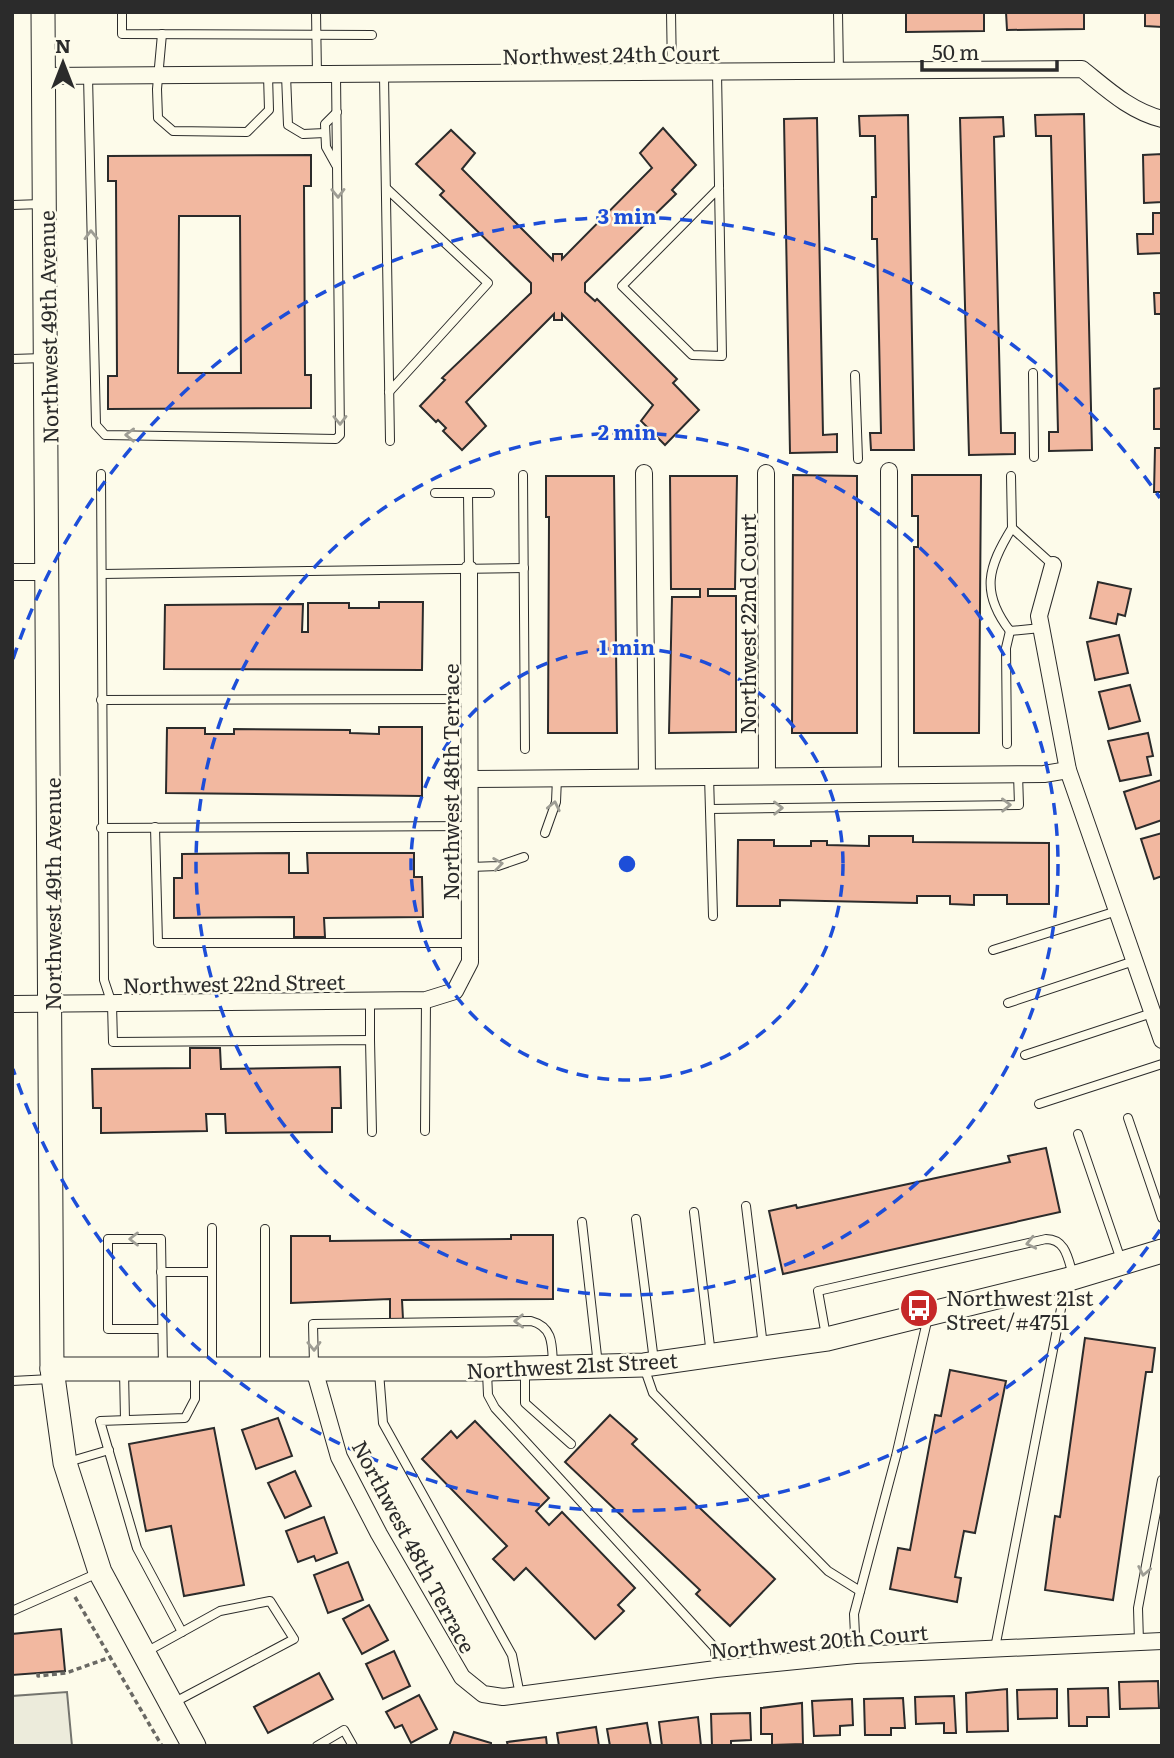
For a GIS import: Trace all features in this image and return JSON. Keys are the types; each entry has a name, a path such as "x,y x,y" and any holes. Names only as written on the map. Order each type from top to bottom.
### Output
{"street":[{"name":"Northwest 49th Avenue","path":"43,12 53,1374 65,1463 100,1572 194,1746"},
{"name":"Northwest 24th Court","path":"44,76 384,76 1082,69 1122,101 1146,115 1162,119"},
{"path":"889,471 890,773"},
{"path":"644,473 647,777"},
{"name":"Northwest 22nd Court","path":"766,473 767,775"},
{"path":"1053,565 1039,616 1069,770 1162,1040"},
{"name":"Northwest 48th Terrace","path":"455,991 470,962 469,569"},
{"path":"12,572 49,572"},
{"path":"470,779 890,773 1018,774 1069,770"},
{"name":"Northwest 22nd Street","path":"12,1004 426,1000 455,991"},
{"name":"Northwest 21st Street","path":"53,1374 163,1370 487,1369 649,1364 827,1339 928,1317 1162,1251"},
{"name":"Northwest 48th Terrace","path":"314,1369 339,1457 373,1523 462,1678 482,1694"},
{"name":"Northwest 20th Court","path":"482,1694 503,1697 716,1669 856,1655 1162,1641"}],"lane":[{"path":"122,12 122,34 372,34"},
{"path":"316,12 317,75"},
{"path":"671,12 672,73"},
{"path":"838,12 839,72"},
{"path":"162,34 157,89 158,118 173,131 247,132 269,110 268,75"},
{"path":"717,72 722,356 692,355 622,286 719,188"},
{"path":"286,75 288,125 303,134 325,133"},
{"path":"88,76 96,425 105,435 336,439 340,435 336,75"},
{"path":"384,76 390,442"},
{"path":"337,112 325,124 325,133 326,148 337,168"},
{"path":"387,189 488,283 389,392"},
{"path":"12,205 46,204"},
{"path":"12,359 47,358"},
{"path":"1033,373 1034,457"},
{"path":"855,375 858,459"},
{"path":"101,474 101,828 104,979 112,1004 113,1042 370,1041"},
{"path":"523,475 525,750"},
{"path":"1010,631 996,614 990,584 995,557 1012,528 1011,476"},
{"path":"435,493 490,493"},
{"path":"468,494 469,569"},
{"path":"1012,528 1053,565"},
{"path":"102,574 524,568"},
{"path":"1010,631 1041,628"},
{"path":"1007,744 1006,648 1010,631"},
{"path":"101,700 470,699"},
{"path":"710,809 1019,805 1018,774"},
{"path":"709,776 713,916"},
{"path":"545,832 556,802 557,778"},
{"path":"101,828 470,826"},
{"path":"155,827 158,943 470,943"},
{"path":"470,867 498,866 524,857"},
{"path":"993,950 1117,911"},
{"path":"1007,1003 1134,961"},
{"path":"425,1131 426,1000"},
{"path":"370,1001 372,1132"},
{"path":"1024,1055 1152,1013"},
{"path":"1039,1104 1162,1064"},
{"path":"1128,1118 1162,1218"},
{"path":"1078,1134 1122,1263"},
{"path":"746,1206 764,1349"},
{"path":"694,1212 711,1356"},
{"path":"636,1219 653,1393 828,1572 859,1591"},
{"path":"582,1222 598,1366"},
{"path":"182,1632 137,1548 100,1421 185,1418 195,1399 203,1371 212,1272 212,1227"},
{"path":"265,1229 265,1370"},
{"path":"162,1329 108,1329 108,1239 161,1239 163,1370"},
{"path":"827,1339 818,1291 1046,1239 1053,1239 1064,1248 1070,1279 995,1648"},
{"path":"161,1272 212,1272"},
{"path":"856,1655 854,1614 896,1456 928,1317"},
{"path":"314,1369 313,1324 517,1321 531,1321 545,1327 551,1337 554,1366"},
{"path":"525,1368 525,1403 571,1444"},
{"path":"379,1369 383,1423 512,1655 520,1695"},
{"path":"487,1369 488,1395 495,1408 715,1648 716,1669"},
{"path":"124,1371 125,1420"},
{"path":"12,1381 53,1374"},
{"path":"65,1463 108,1450"},
{"path":"1139,1642 1138,1608 1162,1480"},
{"path":"12,1611 100,1572"},
{"path":"143,1654 220,1611 270,1601 293,1639 171,1704"},
{"path":"317,1746 344,1730 353,1746"}],"path":[{"path":"69,1586 162,1746"},
{"path":"38,1673 38,1676 66,1673 111,1657"}],"shaded area":[{"path":"67,1692 72,1746 12,1746 12,1696"}],"building":[{"path":"906,12 984,12 984,31 906,32"},
{"path":"1006,12 1084,12 1084,29 1007,30"},
{"path":"1145,12 1162,12 1162,27 1145,26"},
{"path":"1084,114 1092,450 1049,451 1049,432 1058,432 1051,136 1036,136 1035,115"},
{"path":"908,115 914,450 871,450 870,433 881,433 877,239 872,239 872,197 876,197 875,136 860,136 859,116"},
{"path":"1003,117 1004,136 994,137 1001,433 1015,433 1015,454 969,455 960,118"},
{"path":"817,118 823,435 837,434 837,452 790,453 784,119"},
{"path":"663,128 696,165 672,190 676,194 585,283 585,292 595,301 597,299 677,379 673,383 699,410 665,445 641,421 653,405 562,314 562,320 554,320 554,314 466,402 486,426 462,450 443,431 446,428 420,406 445,380 442,378 531,293 531,283 440,195 444,191 416,164 451,130 475,153 462,169 553,260 553,254 562,254 562,259 652,168 640,153"},
{"path":"1162,154 1162,202 1144,203 1143,155"},
{"path":"311,155 311,186 304,186 305,375 311,375 311,408 108,409 108,376 117,376 116,181 108,181 108,156","holes":["179,216 240,216 241,373 178,373"]},
{"path":"1153,213 1162,213 1162,253 1138,254 1137,234 1153,234"},
{"path":"1154,293 1162,293 1162,314 1155,314"},
{"path":"1162,388 1162,429 1154,429 1154,389"},
{"path":"1155,448 1162,448 1162,492 1154,492"},
{"path":"793,475 857,476 857,733 792,733"},
{"path":"912,475 981,475 979,733 914,733 914,547 918,547 918,516 912,516"},
{"path":"546,476 614,476 617,733 548,733 549,517 546,517"},
{"path":"670,476 737,476 735,589 708,589 708,596 736,596 736,732 669,733 672,597 700,597 700,589 671,589"},
{"path":"1098,582 1131,589 1125,616 1118,614 1116,624 1090,618"},
{"path":"379,602 423,602 422,670 164,669 165,605 303,604 302,632 308,632 308,603 349,603 349,608 379,608"},
{"path":"1119,635 1128,673 1095,680 1087,642"},
{"path":"1130,685 1140,721 1109,729 1099,692"},
{"path":"379,727 422,727 422,796 166,793 167,728 205,728 205,734 234,734 234,729 350,730 350,733 379,734"},
{"path":"1148,733 1153,756 1147,757 1151,775 1120,781 1108,741"},
{"path":"1161,780 1162,820 1136,829 1124,792"},
{"path":"1162,833 1162,876 1154,879 1141,839"},
{"path":"869,836 913,836 913,842 1049,843 1049,904 1007,904 1007,895 974,895 974,905 950,904 950,896 917,896 917,903 780,900 780,906 737,906 738,840 774,840 774,846 811,846 811,841 827,841 827,845 869,846"},
{"path":"289,853 289,873 308,873 307,853 414,853 414,877 422,877 423,917 324,918 325,937 294,937 294,917 174,918 174,878 182,878 182,854"},
{"path":"190,1048 220,1048 221,1069 340,1067 341,1108 332,1108 332,1132 226,1133 225,1114 206,1114 207,1131 101,1133 101,1108 93,1108 92,1069 190,1068"},
{"path":"1046,1148 1060,1212 783,1274 769,1211 796,1205 797,1208 1010,1162 1008,1156"},
{"path":"511,1235 553,1235 553,1299 402,1300 403,1319 390,1320 390,1299 291,1303 291,1236 330,1236 330,1241 511,1239"},
{"path":"1085,1338 1155,1348 1152,1372 1146,1372 1113,1600 1045,1590 1055,1516 1060,1517"},
{"path":"950,1370 1006,1381 975,1533 964,1531 955,1577 961,1578 957,1602 890,1589 898,1548 910,1550 935,1415 941,1416"},
{"path":"610,1415 637,1439 632,1444 775,1579 730,1626 696,1594 700,1590 565,1462"},
{"path":"278,1418 292,1456 256,1469 242,1430"},
{"path":"475,1421 549,1498 536,1511 549,1525 562,1512 635,1588 618,1605 624,1611 595,1639 526,1568 514,1580 493,1559 507,1546 422,1459 451,1431 457,1438"},
{"path":"214,1428 244,1585 184,1596 171,1526 146,1531 129,1444"},
{"path":"295,1471 311,1506 285,1518 268,1483"},
{"path":"324,1517 337,1553 316,1561 314,1556 298,1562 286,1531"},
{"path":"348,1562 363,1600 328,1613 314,1575"},
{"path":"369,1605 388,1640 362,1654 343,1619"},
{"path":"61,1629 65,1671 12,1675 12,1634"},
{"path":"394,1651 410,1686 383,1699 366,1664"},
{"path":"319,1673 333,1699 268,1733 254,1707"},
{"path":"1158,1681 1159,1708 1120,1709 1119,1682"},
{"path":"1108,1688 1109,1717 1087,1717 1087,1726 1069,1726 1068,1689"},
{"path":"1007,1689 1008,1731 967,1732 966,1693"},
{"path":"1057,1689 1057,1718 1018,1719 1017,1690"},
{"path":"419,1695 437,1729 411,1743 402,1725 395,1728 386,1712"},
{"path":"954,1696 956,1733 944,1733 944,1723 916,1724 915,1697"},
{"path":"903,1698 905,1728 891,1728 891,1735 865,1735 864,1699"},
{"path":"852,1699 853,1725 840,1726 840,1735 814,1736 812,1701"},
{"path":"802,1703 803,1744 772,1745 772,1734 761,1734 761,1708"},
{"path":"750,1713 751,1740 731,1741 731,1746 712,1746 711,1714"},
{"path":"698,1717 701,1746 662,1746 659,1722"},
{"path":"647,1723 651,1746 610,1746 607,1729"},
{"path":"596,1727 599,1746 559,1746 557,1733"},
{"path":"454,1732 491,1743 491,1746 449,1746"},
{"path":"546,1737 547,1746 508,1746 507,1742"}],"place":[{"name":"Northwest 21st Street/#4751","path":"919,1308"}]}
